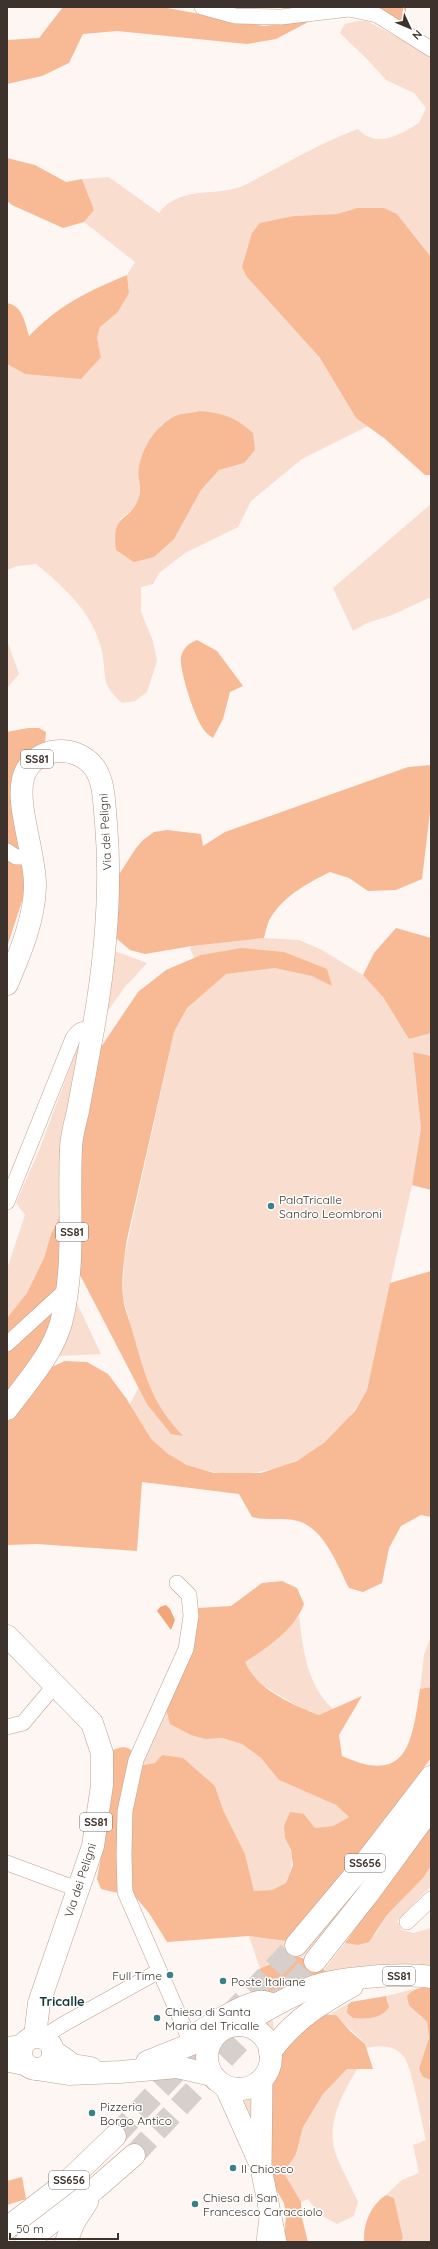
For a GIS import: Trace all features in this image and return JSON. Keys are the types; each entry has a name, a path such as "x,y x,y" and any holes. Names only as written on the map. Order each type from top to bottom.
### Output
{"main road":[{"name":"Via dei Peligni","path":"7,984 26,936 35,888 33,857 20,789 26,770 39,757 58,749 79,756 94,766 102,787 108,850 104,959 93,1030 71,1147 72,1250 70,1273 61,1324 47,1354 7,1409"},
{"name":"Via dei Peligni","path":"7,1636 92,1723 102,1753 102,1785 92,1846 39,2003 29,2052"},
{"name":"SS656","path":"296,1945 364,1864 431,1777"},
{"name":"SS656","path":"314,1961 368,1894 431,1808"},
{"name":"SS81","path":"120,2072 188,2041 216,2034 227,2028 239,2025 310,1988 367,1978 416,1975 431,1977"},
{"name":"SS81","path":"262,2079 267,2071 270,2052 289,2029 306,2013 367,1978"},
{"path":"239,2025 248,2026 263,2036 270,2052"},
{"path":"216,2034 210,2043 207,2054 208,2065 219,2081 261,2168"},
{"path":"29,2052 72,2065 120,2072 177,2066 219,2081 245,2088 262,2079 261,2168 276,2242"},
{"name":"SS656","path":"7,2228 44,2200 84,2166 115,2136"},
{"name":"SS656","path":"26,2242 95,2189 134,2155"},
{"path":"66,2241 74,2222 95,2189"},
{"path":"7,2209 16,2205 44,2200"}],"street":[{"path":"202,7 235,16 281,17 349,8 377,15 431,49"},
{"path":"7,851 16,857 33,857"},
{"path":"7,1202 73,1038 78,1032 86,1028 93,1030"},
{"path":"7,1344 66,1290"},
{"path":"177,1583 189,1595 191,1616 186,1649 136,1760 125,1811 125,1892 188,2041 202,2025 256,1999 266,1999 279,2004"},
{"path":"7,1727 23,1723 55,1685"},
{"path":"7,1863 78,1889"},
{"path":"407,1922 431,1899"},
{"path":"29,2052 62,2025 159,1971"},
{"path":"264,2242 269,2204"}],"shaded area":[{"path":"63,7 162,7 264,26 312,20 276,39 247,44 117,31 83,34 69,63 42,76 7,84 7,40 39,38"},
{"path":"364,7 406,7 406,26"},
{"path":"358,21 367,21 431,55 431,257 397,214 357,208 337,214 294,216 247,277 320,358 356,418 368,426 302,459 251,501 238,527 185,553 159,573 153,584 141,587 141,612 153,641 157,661 147,692 135,701 122,703 114,696 107,683 103,657 97,635 84,612 75,601 56,581 36,564 17,566 7,570 7,364 25,374 101,357 97,338 100,327 118,312 129,293 127,275 135,262 84,222 94,210 82,179 109,177 159,213 176,199 185,196 242,186 315,148 358,129 365,135 380,139 388,138 404,132 419,123 426,108 414,93 386,80 340,33 345,24","holes":["199,411 244,463 219,470 201,490 174,539 119,520 132,510 140,497 139,467 161,425 176,415"]},
{"path":"7,158 35,165 66,182 82,179 94,210 84,222 63,228 12,205 7,201"},
{"path":"357,208 384,208 397,214 431,257 431,475 425,475 384,438 356,418 320,358 247,277 242,267 252,233 260,223 294,216 337,214"},
{"path":"127,275 129,293 118,312 100,327 97,338 101,357 81,379 25,374 7,364 7,303 20,311 29,336 40,325 63,307 99,287"},
{"path":"199,411 222,415 240,423 253,433 255,450 244,463 219,470 201,490 174,539 154,557 134,562 116,550 115,538 116,529 119,523 131,511 139,497 139,471 141,459 147,444 156,431 168,420 177,415"},
{"path":"431,504 431,597 392,615 367,623 353,631 333,588"},
{"path":"7,640 19,674 7,688"},
{"path":"197,640 217,651 243,686 230,692 223,719 213,738 205,731 196,716 182,672 181,657 183,651 187,646"},
{"path":"28,728 39,728 46,732 45,744 31,757 23,842 24,895 7,947 7,732"},
{"path":"431,765 431,804 422,879 396,890 368,891 349,878 330,872 305,885 283,902 270,919 264,938 192,946 145,954 130,950 117,939 111,927 111,887 136,848 143,840 154,832 167,830 201,834 203,846 225,832 408,767"},
{"path":"396,928 431,938 431,1033 409,1039 383,997 363,975 374,953"},
{"name":"PalaTricalle Sandro Leombroni","path":"264,938 299,940 322,950 363,975 383,997 409,1039 431,1033 431,1056 413,1052 421,1128 412,1185 367,1390 343,1426 324,1444 304,1457 283,1466 260,1472 236,1474 213,1472 190,1466 169,1455 151,1440 139,1423 130,1404 145,1375 123,1298 124,1259 174,1032 187,1008 209,988 190,949 192,946"},
{"path":"242,948 284,952 327,969 332,986 312,976 275,968 226,974 187,1008 174,1032 127,1239 122,1290 126,1310 150,1388 163,1412 183,1436 171,1434 147,1404 79,1273 79,1165 84,1111 99,1050 138,992 166,970 201,955"},
{"path":"112,950 147,963 124,988 105,1015"},
{"path":"83,1041 62,1156 59,1195 60,1216 51,1234 44,1258 27,1293 7,1318 7,1269 25,1215 16,1203 40,1148 77,1049"},
{"path":"413,1052 431,1056 431,1190 412,1185 421,1128"},
{"path":"60,1216 61,1265 57,1292 7,1341 7,1318 27,1293 44,1258 51,1234"},
{"path":"431,1271 431,1517 421,1515 401,1526 389,1548 382,1583 363,1592 349,1588 335,1559 316,1532 307,1525 298,1521 252,1517 239,1494 142,1482 137,1551 37,1544 7,1545 7,1419 45,1370 65,1361 87,1362 108,1374 126,1398 151,1439 168,1454 187,1465 214,1473 261,1473 297,1461 324,1443 355,1411 367,1390 390,1283"},
{"path":"76,1301 101,1354 59,1356"},
{"path":"54,1307 52,1330 7,1403 7,1353"},
{"path":"282,1581 297,1588 304,1604 300,1613 287,1630 262,1651 245,1662 258,1681 276,1695 319,1715 362,1696 339,1735 342,1756 364,1764 381,1766 394,1762 403,1754 414,1726 420,1689 431,1687 431,1758 384,1822 302,1924 286,1941 249,1936 167,1942 149,1913 131,1892 118,1893 101,1889 97,1879 106,1828 109,1752 121,1748 129,1749 136,1755 143,1765 155,1763 162,1755 183,1758 215,1786 223,1810 245,1854 254,1891 272,1890 286,1883 293,1865 291,1850 285,1838 284,1826 290,1812 304,1814 315,1828 333,1826 349,1817 336,1805 279,1780 261,1758 242,1744 222,1738 206,1739 191,1735 170,1724 166,1709 197,1608 231,1606 262,1583"},
{"path":"166,1605 170,1609 175,1620 171,1630 157,1611 160,1607"},
{"path":"299,1616 302,1642 312,1679 325,1700 334,1710 319,1715 296,1705 254,1680 244,1662 283,1633"},
{"path":"431,1636 431,1687 420,1689 424,1655"},
{"path":"166,1709 206,1739 222,1738 242,1744 261,1758 279,1780 336,1805 349,1817 333,1826 315,1828 304,1814 285,1838 292,1856 290,1871 286,1883 272,1890 254,1891 245,1854 223,1810 215,1786 200,1775 155,1763 143,1765 140,1761"},
{"path":"431,1823 431,1866 423,1878 387,1915 369,1942 358,1945 345,1943"},
{"path":"431,1866 431,1886 397,1921 402,1930 414,1933 431,1928 431,1966 366,1971 333,1978 324,1970 345,1943 358,1945 375,1935 387,1915 423,1878"},
{"path":"348,1891 355,1893 303,1957 281,1959 260,1969 249,1936 286,1941 299,1952"},
{"path":"291,1956 309,1960 333,1978 272,2004 266,1987 263,1986 250,1989 250,1981 258,1970 264,1966"},
{"path":"431,1987 431,2080 423,2077 419,2069 429,2038 427,2022 409,2005 407,1996 418,1988"},
{"path":"419,1988 412,1991 419,2016 427,2022 428,2029 428,2042 423,2077 431,2080 431,2119 429,2121 431,2139 431,2242 400,2242 403,2238 394,2198 386,2195 402,2180 419,2173 413,2145 426,2140 410,2072 404,2057 396,2050 382,2046 367,2048 365,2044 336,2015 330,2014 351,2002 348,2005 389,2002 386,1996"},
{"path":"386,1996 389,2007 378,2016 353,2018 347,2013 348,2005 351,2002"},
{"path":"318,2014 336,2015 350,2031 365,2044 373,2069 347,2069 323,2094 303,2127 296,2154 284,2173 301,2202 302,2218 308,2242 284,2242 286,2215 284,2203 270,2179 267,2077 280,2050"},
{"path":"272,2016 275,2036 269,2041 254,2027"},
{"path":"208,2044 206,2061 186,2057"},
{"path":"347,2069 357,2069 345,2091 336,2113 333,2124 333,2136 334,2148 338,2160 358,2202 354,2216 337,2224 319,2214 308,2199 301,2202 284,2173 296,2154 303,2127 323,2094"},
{"path":"257,2093 258,2152 237,2097"},
{"path":"22,2177 26,2199 7,2205 7,2181"},
{"path":"386,2195 394,2198 403,2238 400,2242 364,2242 365,2228 369,2215 376,2204"}],"tunnel":[{"path":"115,2136 296,1945"},
{"path":"134,2155 315,1961"}],"place":[{"name":"PalaTricalle Sandro Leombroni","path":"271,1206"},
{"name":"Full Time","path":"170,1975"},
{"name":"Poste Italiane","path":"223,1981"},
{"name":"Chiesa di Santa Maria del Tricalle","path":"157,2018"},
{"name":"Pizzeria Borgo Antico","path":"92,2113"},
{"name":"Il Chiosco","path":"233,2168"},
{"name":"Chiesa di San Francesco Caracciolo","path":"195,2204"}],"district":[{"name":"Tricalle","path":"62,2001"}]}
